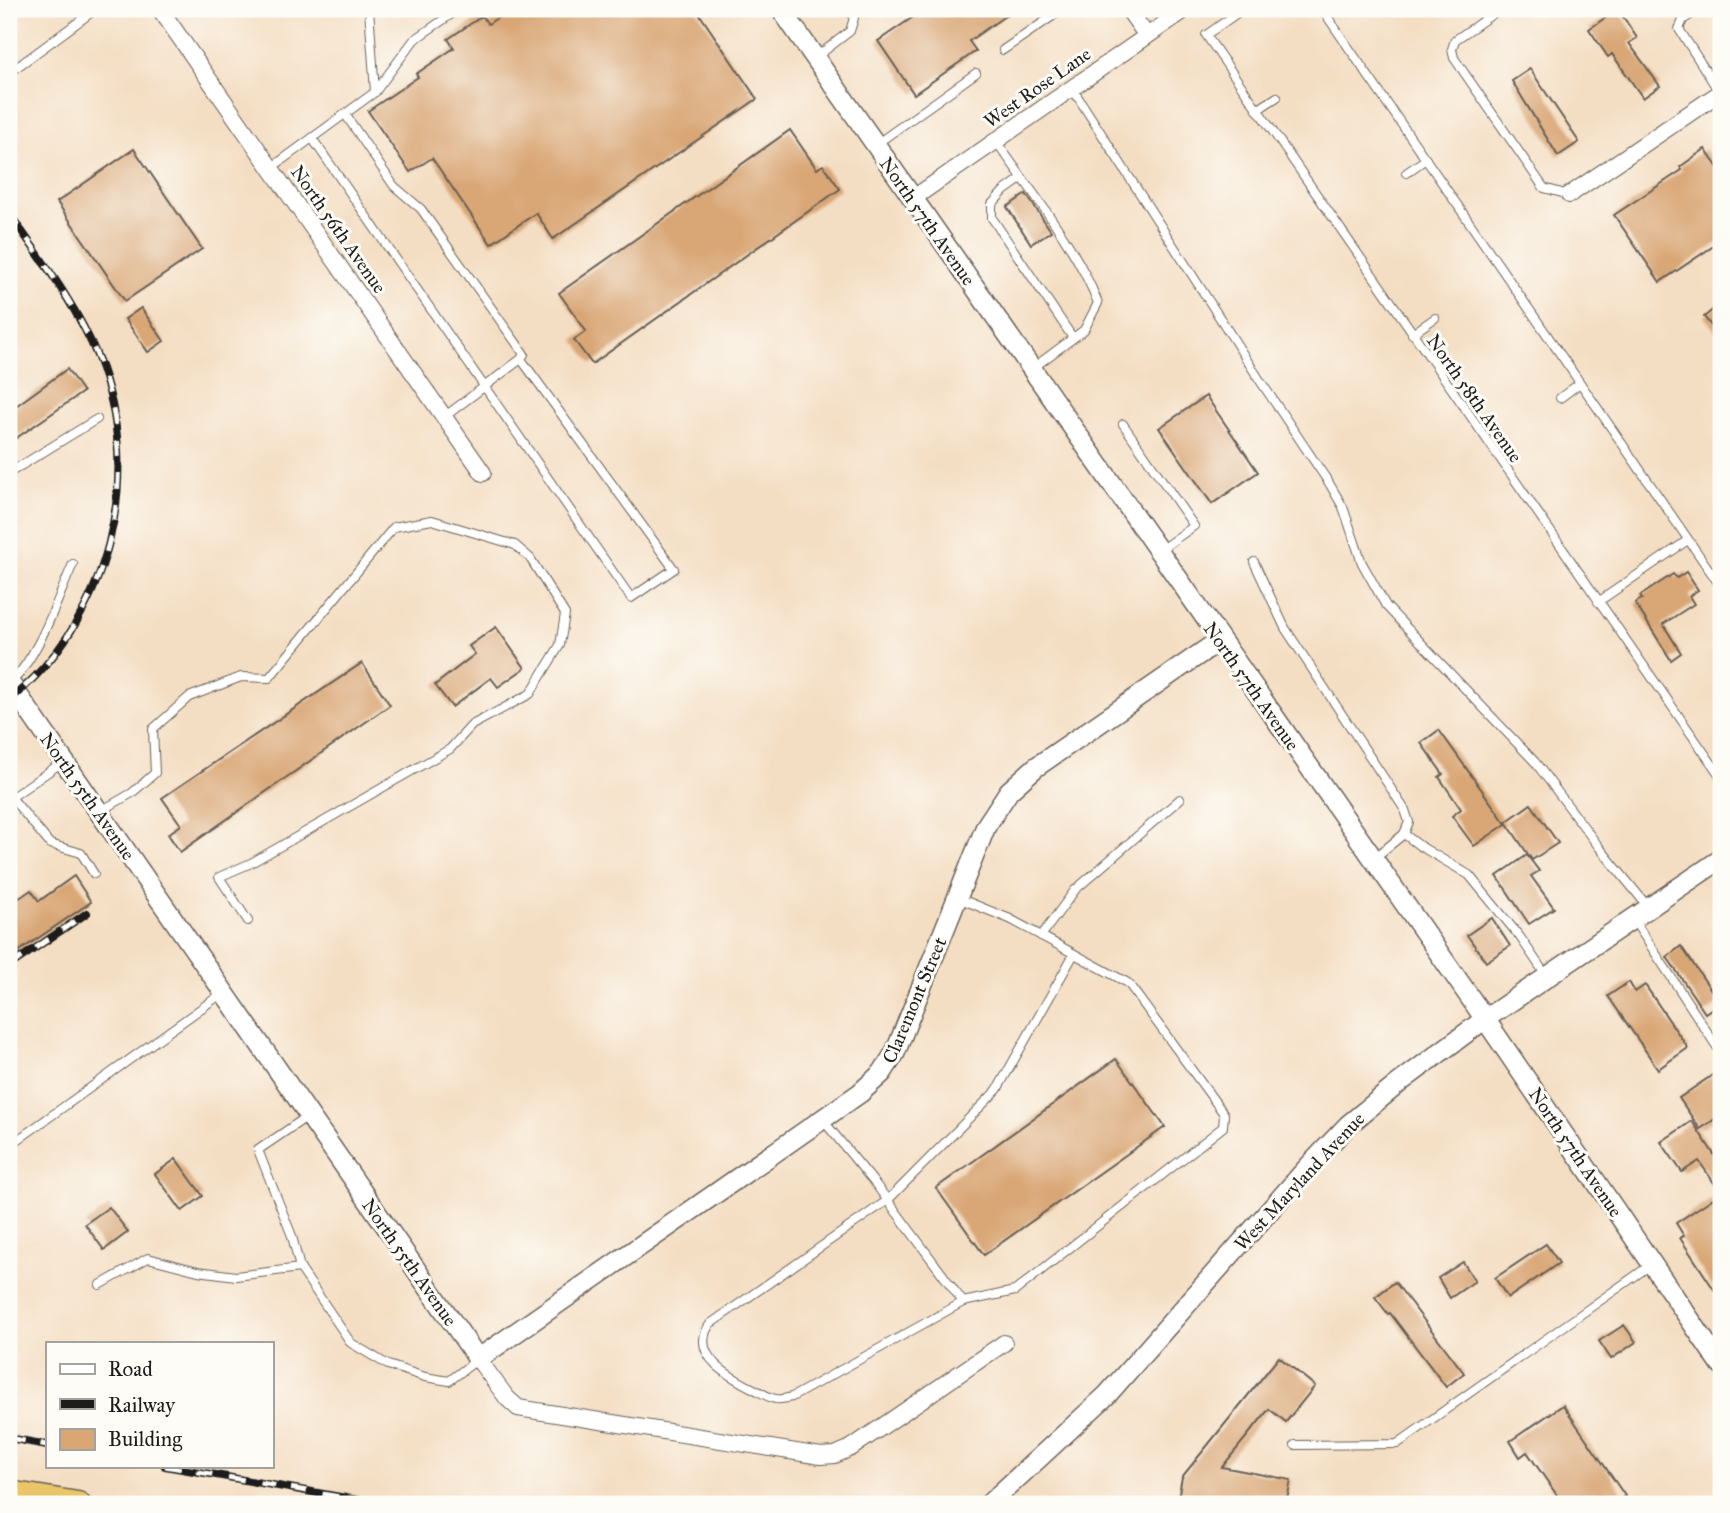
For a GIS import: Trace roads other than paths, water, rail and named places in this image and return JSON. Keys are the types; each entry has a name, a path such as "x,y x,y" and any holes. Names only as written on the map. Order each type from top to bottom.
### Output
{"highway":[{"path":"13,1497 78,1504"}],"street":[{"name":"North 56th Avenue","path":"160,9 483,473"},
{"name":"North 57th Avenue","path":"781,9 1485,1019 1721,1365"},
{"path":"1128,9 1147,36"},
{"name":"West Rose Lane","path":"912,199 1186,9"},
{"path":"1569,195 1721,93"},
{"name":"Claremont Street","path":"478,1359 860,1093 882,1073 895,1053 986,826 1010,791 1036,767 1220,640"},
{"name":"North 55th Avenue","path":"10,683 478,1359 507,1398 518,1408 821,1457 835,1455 851,1448 1004,1343"},
{"name":"West Maryland Avenue","path":"989,1504 1098,1403 1348,1125 1485,1019 1721,861"}],"lane":[{"path":"9,73 96,9"},
{"path":"369,9 375,92"},
{"path":"271,168 375,92 414,40 459,9"},
{"path":"815,58 850,31 854,18 848,9"},
{"path":"1003,50 1063,9"},
{"name":"North 58th Avenue","path":"1243,9 1206,35 1721,777"},
{"path":"1322,9 1721,587"},
{"path":"1500,9 1455,40 1452,49 1454,58 1544,188 1569,195"},
{"path":"1699,9 1683,20 1679,29 1721,93"},
{"path":"875,145 976,73"},
{"path":"1072,88 1329,483 1343,507 1362,563 1386,606 1535,762 1598,847 1641,913 1721,1053"},
{"path":"1257,110 1277,97"},
{"path":"345,114 394,186 421,209 523,349 521,359 444,417"},
{"path":"312,138 631,598 674,569 521,359"},
{"path":"996,141 1069,246 1090,281 1098,303 1084,330 1031,370"},
{"path":"1406,173 1426,159"},
{"path":"1022,178 992,204 992,218 1073,338"},
{"path":"1412,334 1435,318"},
{"path":"1560,398 1580,383"},
{"path":"9,473 97,419"},
{"path":"1123,424 1194,526 1158,552"},
{"path":"99,812 132,793 155,773 153,729 188,697 241,677 270,678 394,527 432,520 515,545 530,558 565,614 560,645 530,694 472,725 450,749 251,863 219,877 248,921"},
{"path":"1598,602 1688,540"},
{"path":"1254,562 1285,628 1405,810 1409,822 1404,834 1373,859"},
{"path":"10,683 24,669 40,640 73,564"},
{"path":"64,761 10,798 50,844 81,853 94,874"},
{"path":"1041,936 1075,890 1180,799"},
{"path":"1404,834 1469,875 1520,937 1547,977"},
{"path":"957,898 1010,919 1128,983 1224,1114 1223,1127 1015,1291 963,1302 792,1397 776,1400 727,1376 712,1361 705,1347 704,1333 710,1324 888,1200 997,1090 1074,954"},
{"path":"9,1146 224,992"},
{"path":"308,1116 258,1150 292,1236 300,1268 351,1343 388,1365 425,1377 449,1381 478,1359"},
{"path":"822,1119 888,1200 963,1302"},
{"path":"100,1285 148,1258 198,1271 236,1276 300,1268"},
{"path":"1295,1444 1397,1444 1652,1264"}],"railway":[{"path":"9,213 58,283 98,358 112,403 118,450 117,497 109,544 93,588 72,630 43,667 9,700"},
{"path":"9,966 87,913"},
{"path":"9,1438 46,1445"},
{"path":"176,1468 380,1504"}]}
